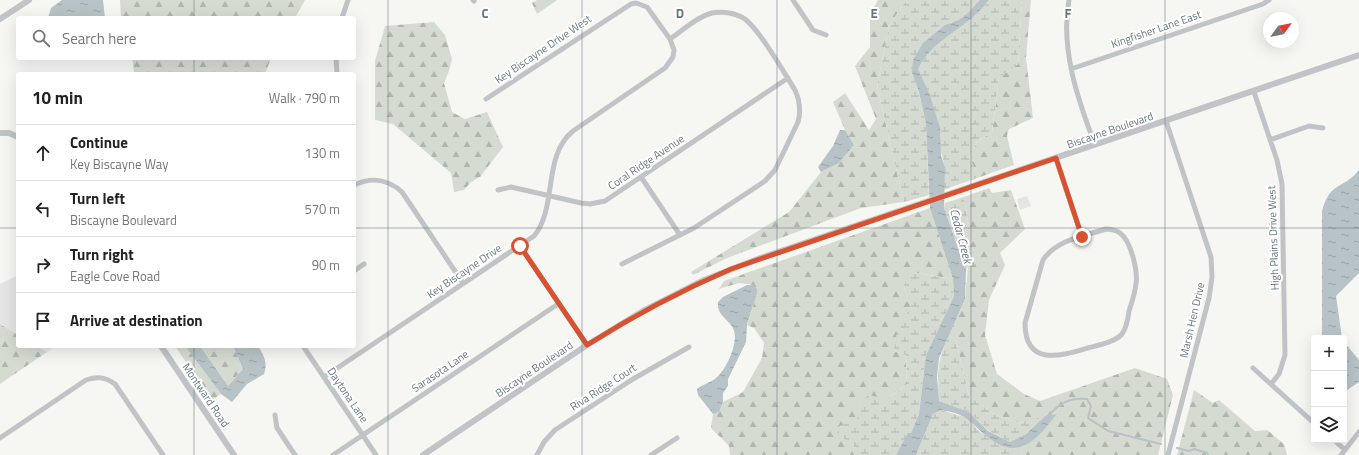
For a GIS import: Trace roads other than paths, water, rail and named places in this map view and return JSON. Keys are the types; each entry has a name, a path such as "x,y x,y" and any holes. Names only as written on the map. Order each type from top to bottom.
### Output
{"street":[{"path":"0,19 29,0"},
{"path":"343,16 348,0"},
{"path":"793,0 813,30 826,35"},
{"path":"1069,0 1067,32 1071,69 1076,90 1095,145"},
{"name":"Kingfisher Lane East","path":"1071,69 1263,4 1269,0"},
{"name":"Key Biscayne Drive West","path":"486,99 631,4 636,3 647,7 670,39"},
{"path":"622,264 694,228 771,176 798,122 800,107 795,90 754,28 746,20 738,15 722,12 703,17 670,39"},
{"name":"Key Biscayne Drive","path":"324,377 520,246 538,231 543,219 558,151 567,135 666,68 673,57 674,50 670,39"},
{"name":"Biscayne Boulevard","path":"423,455 587,345 643,311 704,280 763,257 1359,56"},
{"path":"336,60 337,72"},
{"name":"Coral Ridge Avenue","path":"498,190 511,188 581,203 598,203 611,197 788,78"},
{"name":"High Plains Drive West","path":"1254,92 1277,160 1282,184 1286,344 1282,366 1271,384"},
{"name":"Marsh Hen Drive","path":"1166,121 1208,245 1211,257 1212,277 1209,298 1168,455"},
{"path":"1270,140 1309,126 1322,128"},
{"path":"0,133 9,133 16,136"},
{"path":"1056,158 1082,237"},
{"path":"641,177 680,235"},
{"path":"356,184 367,180 383,181 397,187 406,196 463,283"},
{"path":"1106,229 1120,232 1128,243 1136,274 1136,284 1125,327 1122,334 1111,341 1062,355 1048,356 1035,349 1030,344 1025,330 1025,323 1043,260 1053,249 1082,237 1106,229"},
{"path":"520,246 587,345"},
{"path":"356,270 364,264"},
{"name":"Sarasota Lane","path":"333,455 558,304"},
{"name":"Riva Ridge Court","path":"537,455 544,442 555,430 633,379 689,347"},
{"name":"Montward Road","path":"162,348 234,455"},
{"name":"Daytona Lane","path":"304,348 376,455"},
{"path":"1253,368 1311,420"},
{"path":"0,438 86,380 95,377 107,378 115,384 163,455"},
{"path":"275,415 277,428 295,455"},
{"path":"1341,455 1359,432"},
{"path":"651,455 676,438"},
{"path":"1337,443 1345,450"}],"water":[{"path":"62,0 103,0 105,16 49,16 51,8"},
{"path":"980,0 989,0 971,19 932,49 924,58 918,69 930,95 940,128 941,156 945,167 944,208 966,271 965,299 939,358 937,377 939,401 969,412 988,431 1010,442 1026,434 1045,416 1057,414 1033,440 1028,444 1015,448 1000,445 962,416 941,410 933,414 916,455 896,455 908,433 911,433 919,414 926,355 954,296 953,279 930,208 926,124 919,92 912,73 913,60 923,43 945,25 959,20"},
{"path":"840,130 845,130 854,145 839,163 821,172 818,167 833,146"},
{"path":"1359,170 1359,273 1336,296 1342,335 1322,335 1322,211 1325,201 1333,190"},
{"path":"747,285 753,285 757,289 757,294 747,324 746,342 728,379 728,386 723,393 723,402 719,412 713,414 698,395 697,389 714,380 725,368 732,353 735,337 734,330 731,325 720,312 718,302 723,297"},
{"path":"1347,346 1359,360 1359,382 1347,390"},
{"path":"186,348 201,348 228,386 243,369 234,348 259,348 265,359 266,366 264,374 247,384 232,402 221,394"}],"waterway":[{"path":"1048,416 1061,404 1070,400 1087,399 1091,406 1088,418 1108,431 1161,444"},
{"path":"1177,448 1189,451 1194,449 1207,453 1208,455"}],"water label":[{"name":"Cedar Creek","path":"961,236"}]}
